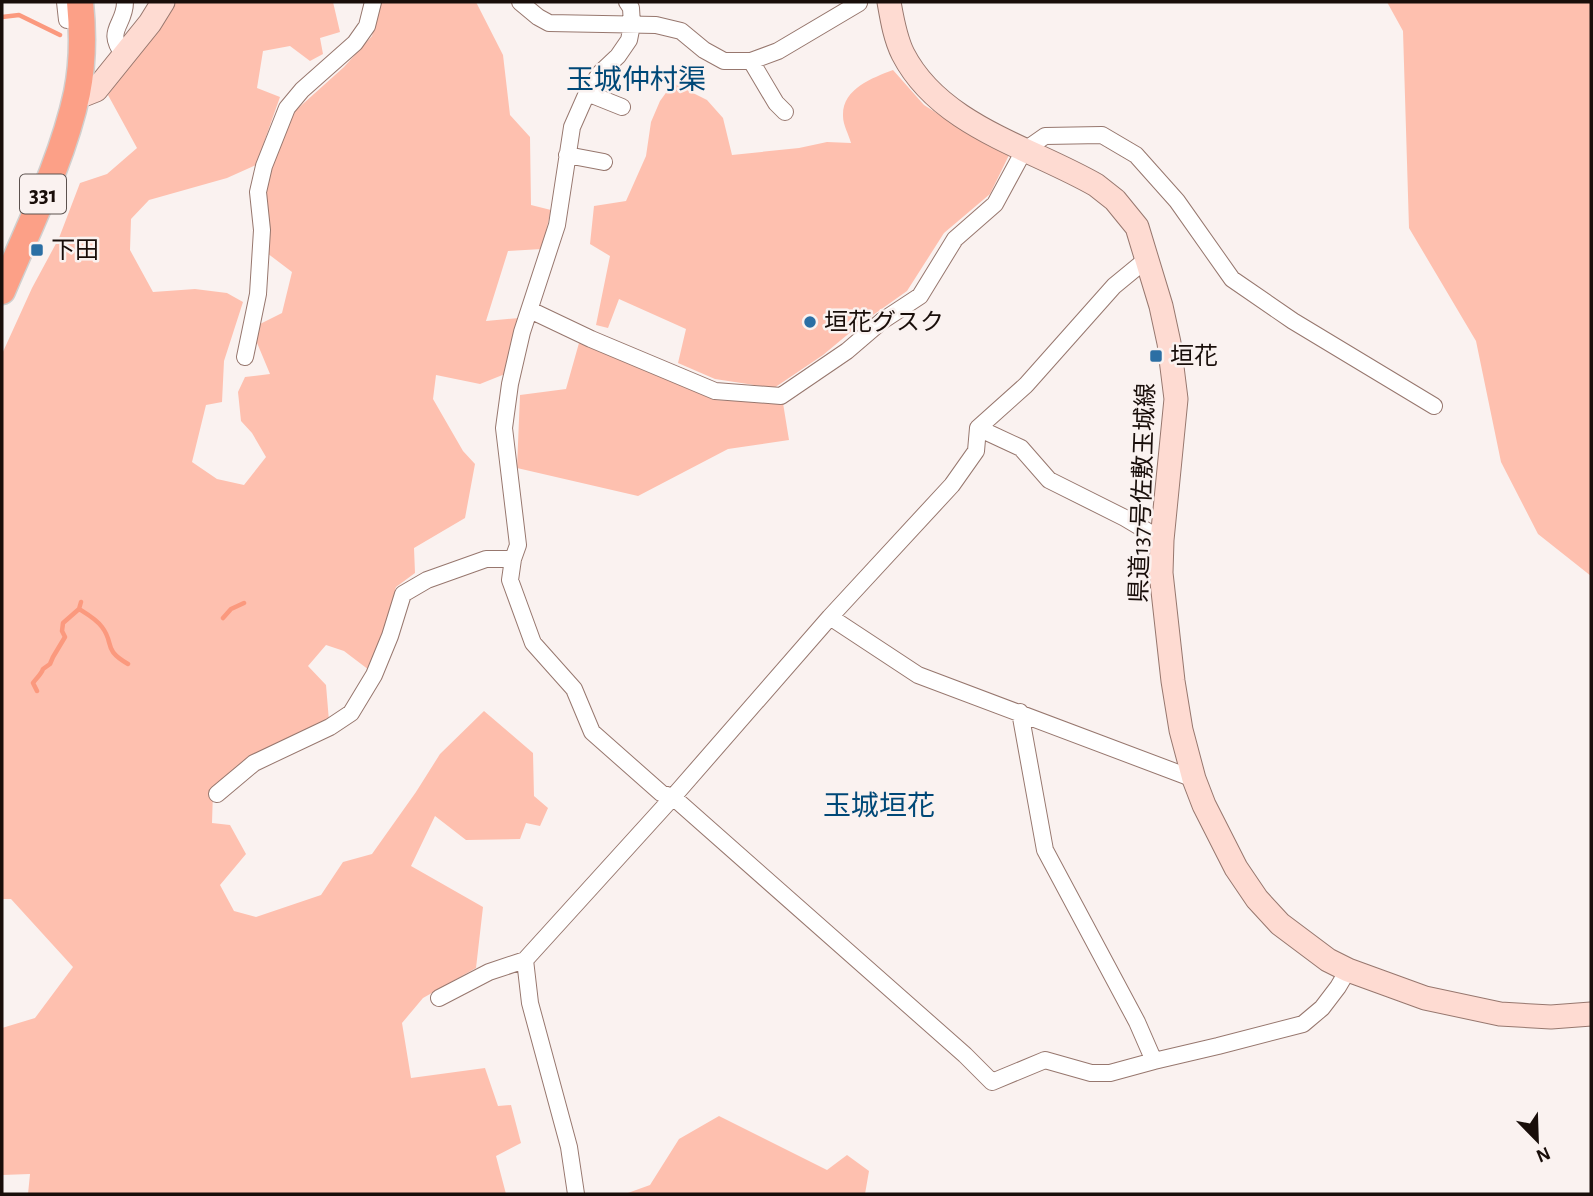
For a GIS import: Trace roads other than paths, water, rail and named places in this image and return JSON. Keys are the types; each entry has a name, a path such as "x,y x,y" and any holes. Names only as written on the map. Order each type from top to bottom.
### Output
{"highway":[{"name":"331","path":"2,290 53,170 77,94 82,53 74,11"}],"main road":[{"path":"77,94 96,90 150,23 163,2"},
{"name":"県道137号佐敷玉城線","path":"889,2 902,52 938,100 963,118 1096,185 1115,200 1137,226 1161,306 1176,399 1161,573 1181,730 1204,805 1236,868 1257,899 1280,924 1328,960 1425,998 1500,1014 1551,1017 1591,1014"}],"street":[{"path":"65,2 74,11"},
{"path":"124,55 116,44 116,27 122,17 125,2"},
{"path":"245,356 258,293 262,230 258,192 264,166 287,108 302,90 355,43 367,26 373,2"},
{"path":"520,2 549,23 656,25 681,31 704,50 724,61 751,61 778,51 860,2"},
{"path":"627,2 631,8 632,25 629,40 618,56 600,73 587,93 572,127 557,225 519,345 504,428 518,545 510,580 533,643 574,689 592,732 661,793 673,797 965,1055 992,1082 1045,1060 1091,1073 1110,1073 1303,1024 1322,1008 1348,970"},
{"path":"751,61 776,103 785,112"},
{"path":"587,93 622,107"},
{"path":"530,310 715,391 781,396 920,296 955,239 995,204 1026,150 1045,136 1102,135 1136,155 1177,201 1232,279 1293,321 1434,406"},
{"path":"567,155 604,162"},
{"path":"439,998 489,972 525,960 673,797 830,617 952,485 976,451 978,428 1026,385 1114,286 1147,258"},
{"path":"978,428 1021,448 1049,480 1162,540"},
{"path":"216,794 254,763 330,727 351,713 374,675 403,594 427,580 486,559 513,559"},
{"path":"830,617 918,675 1194,779"},
{"path":"1020,712 1045,850 1137,1022 1154,1060"},
{"path":"525,960 530,1003 569,1147 576,1194"}],"waterway":[{"path":"2,17 19,15 60,35"},
{"path":"81,602 79,609 100,624 112,650 128,664"},
{"path":"223,618 231,609 244,603"},
{"path":"37,691 33,683 50,664 65,637 62,631 63,623 79,609"}],"place":[{"name":"下田","path":"37,250"},
{"name":"垣花グスク","path":"810,322"},
{"name":"垣花","path":"1156,356"}],"district":[{"name":"玉城仲村渠","path":"636,79"},
{"name":"玉城垣花","path":"879,805"}]}
